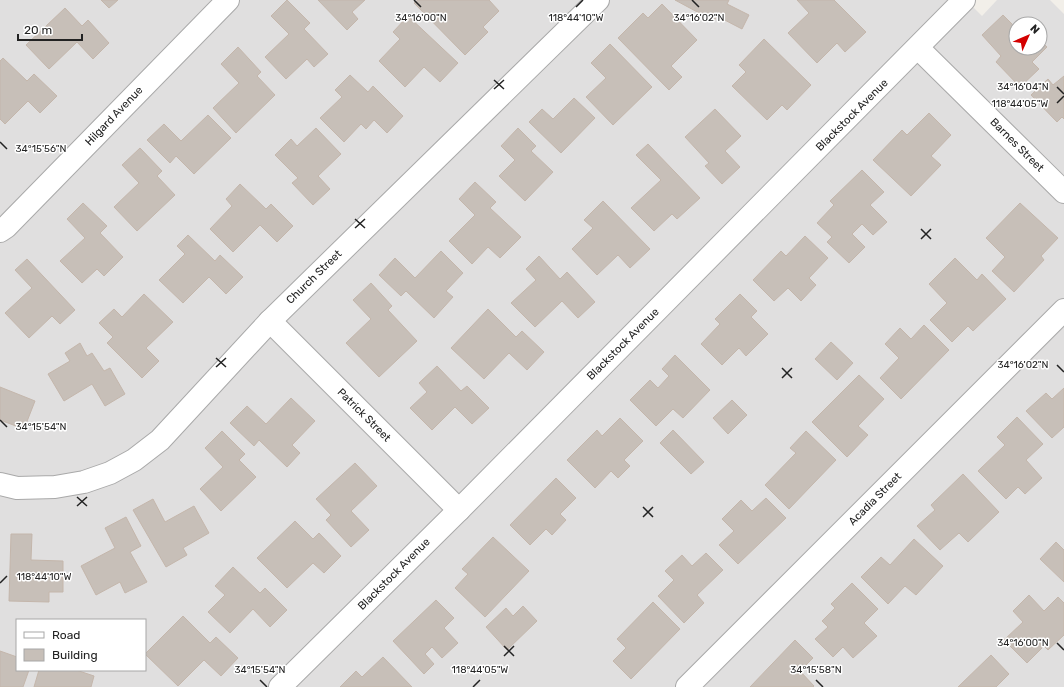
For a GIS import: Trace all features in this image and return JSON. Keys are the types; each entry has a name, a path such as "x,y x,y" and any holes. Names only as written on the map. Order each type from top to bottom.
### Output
{"street":[{"name":"Hilgard Avenue","path":"0,231 12,221 228,0"},
{"name":"Church Street","path":"0,484 17,488 55,487 84,482 110,474 134,460 160,440 270,321 598,0"},
{"name":"Blackstock Avenue","path":"280,687 459,510 964,0"},
{"name":"Barnes Street","path":"918,48 1064,192"},
{"name":"Acadia Street","path":"687,687 1064,310"},
{"name":"Patrick Street","path":"270,321 459,510"}],"shaded area":[{"path":"0,0 966,0 982,16 997,0 1050,0 1064,14 1064,687 0,687"}],"building":[{"path":"101,0 118,0 109,8"},
{"path":"287,0 310,23 304,29 328,54 314,67 307,59 286,79 265,57 289,34 271,16"},
{"path":"318,0 365,0 352,12 358,19 347,30"},
{"path":"418,0 489,0 499,11 483,27 488,32 465,55 414,3"},
{"path":"675,0 729,0 727,4 749,15 742,29 717,16 714,21"},
{"path":"797,0 834,0 866,32 845,52 837,43 817,63 788,33 809,13"},
{"path":"662,4 697,40 671,66 682,77 669,90 618,38 643,13 648,18"},
{"path":"65,8 82,26 88,20 109,43 93,59 77,42 49,69 26,45"},
{"path":"1003,15 1008,20 1008,56 1038,56 1032,62 1039,69 1020,87 996,62 1001,56 982,35"},
{"path":"408,16 458,63 440,82 424,67 405,87 379,61 400,39 393,32"},
{"path":"764,39 811,85 787,110 782,105 767,120 732,86 746,72 739,65"},
{"path":"610,44 652,87 613,125 586,97 606,78 591,63"},
{"path":"238,47 261,72 257,76 275,95 236,133 213,108 239,83 221,64"},
{"path":"3,58 27,81 34,74 57,96 40,113 28,101 5,124 0,119 0,61"},
{"path":"350,75 368,92 373,86 403,116 387,133 374,120 366,129 361,124 344,142 320,118 342,97 335,90"},
{"path":"1064,76 1064,119 1062,117 1057,122 1031,95 1048,79 1053,85"},
{"path":"574,98 595,118 561,153 529,122 542,109 553,119"},
{"path":"715,109 741,136 725,151 740,167 722,184 705,166 709,163 685,137"},
{"path":"929,113 951,135 931,156 941,165 911,196 873,160 902,130 907,135"},
{"path":"208,115 231,138 194,174 176,156 170,163 147,140 164,124 181,141"},
{"path":"316,128 341,154 318,176 330,189 313,205 292,183 298,178 275,155 291,139 297,146"},
{"path":"518,128 536,146 531,151 553,172 525,201 499,176 515,160 501,146"},
{"path":"648,144 700,198 677,219 672,214 654,231 631,208 661,180 636,155"},
{"path":"140,148 162,171 157,176 175,195 137,231 114,207 139,183 122,165"},
{"path":"862,170 884,192 870,205 887,222 873,235 862,224 852,234 865,247 849,263 827,242 832,237 817,223 834,205 830,201"},
{"path":"475,182 496,202 490,208 521,237 500,258 488,247 472,264 449,241 475,215 459,199"},
{"path":"240,184 266,209 271,204 293,226 277,242 260,225 233,252 210,229 232,206 226,199"},
{"path":"603,201 650,249 630,268 618,255 597,275 572,249 593,228 584,220"},
{"path":"83,203 107,226 100,233 123,257 104,276 97,269 82,283 60,261 85,238 67,219"},
{"path":"1020,203 1058,238 1041,256 1044,260 1014,292 992,271 1005,257 986,238"},
{"path":"188,235 215,261 220,255 243,277 226,294 209,277 183,303 159,280 185,254 177,246"},
{"path":"805,236 828,258 809,278 816,285 801,301 788,288 774,301 753,280 781,251 786,256"},
{"path":"441,251 463,273 446,291 453,297 434,318 406,291 401,296 379,275 395,258 415,278"},
{"path":"539,256 560,279 567,272 595,302 578,318 562,301 535,327 511,303 536,280 526,269"},
{"path":"955,258 977,280 982,274 1006,299 973,331 968,326 952,342 930,320 947,303 929,284"},
{"path":"27,259 75,310 60,324 52,316 29,338 5,313 32,288 15,270"},
{"path":"371,283 392,306 388,310 417,341 379,377 346,343 371,319 353,300"},
{"path":"144,294 173,322 146,348 159,361 142,378 107,343 113,337 99,323 114,309 122,317"},
{"path":"740,294 757,311 751,317 768,334 746,356 739,348 722,365 701,344 720,324 715,319"},
{"path":"488,309 516,337 522,331 544,352 527,370 509,353 484,379 451,348"},
{"path":"924,325 949,350 901,399 880,378 899,358 885,344 900,328 911,339"},
{"path":"831,342 853,363 837,380 815,359"},
{"path":"80,343 87,356 92,353 104,371 110,368 125,394 105,406 92,384 64,401 48,374 70,361 65,353"},
{"path":"675,355 710,390 683,418 673,409 656,426 630,400 650,380 658,388 669,376 662,369"},
{"path":"437,366 461,391 467,386 489,408 472,424 455,407 432,430 410,408 427,392 419,383"},
{"path":"859,375 884,399 858,426 868,435 847,457 812,422"},
{"path":"0,387 35,401 24,429 0,420"},
{"path":"1064,388 1064,427 1052,438 1026,411 1046,393 1052,399"},
{"path":"291,398 315,421 292,445 300,453 287,467 259,440 254,446 230,423 247,406 266,424"},
{"path":"732,400 747,415 728,434 713,418"},
{"path":"1017,417 1043,444 1026,460 1042,478 1025,494 1018,487 1006,499 978,471 1005,445 997,437"},
{"path":"620,418 643,441 624,460 630,466 618,478 611,471 595,488 567,460 597,430 602,436"},
{"path":"673,430 704,462 691,474 660,443"},
{"path":"222,431 245,454 239,460 256,477 221,511 200,489 223,467 205,448"},
{"path":"806,431 836,460 789,509 765,485 796,453 790,448"},
{"path":"355,463 377,486 351,511 369,530 351,547 326,520 331,515 316,499"},
{"path":"963,474 999,512 968,542 959,533 940,550 917,526 935,510 931,505"},
{"path":"556,478 576,498 560,514 566,520 552,535 546,529 530,545 510,525"},
{"path":"766,498 786,518 738,564 719,545 734,531 722,519 741,500 752,511"},
{"path":"153,499 165,522 194,506 209,533 183,548 187,555 166,567 133,510"},
{"path":"126,517 141,546 130,552 147,582 125,593 120,582 96,595 81,566 115,548 105,528"},
{"path":"295,521 313,539 319,533 341,556 324,573 313,563 287,588 257,558"},
{"path":"11,534 32,534 31,560 63,561 63,592 49,592 49,602 9,601"},
{"path":"493,537 529,571 485,617 455,588 468,574 462,569"},
{"path":"914,539 943,566 916,595 905,586 888,604 861,577 881,557 890,565"},
{"path":"1056,542 1064,550 1064,582 1040,559"},
{"path":"706,553 723,570 697,595 704,603 684,623 658,596 674,580 665,571 682,555 692,566"},
{"path":"233,567 260,593 265,588 287,610 270,627 253,609 230,633 208,612 225,595 215,586"},
{"path":"852,583 878,609 864,623 877,636 853,658 843,647 833,657 815,639 828,627 822,621 835,608 831,604"},
{"path":"1029,595 1044,611 1058,597 1064,603 1064,635 1048,650 1044,646 1027,663 1004,640 1023,622 1013,611"},
{"path":"436,600 454,618 444,628 458,643 442,658 432,647 425,654 434,664 424,674 393,641"},
{"path":"653,602 680,629 631,679 613,661 626,648 617,639"},
{"path":"523,606 537,621 507,650 486,627 506,608 513,616"},
{"path":"183,616 210,643 216,637 238,658 221,676 204,660 178,686 146,655 146,653"},
{"path":"795,640 813,658 800,671 814,686 750,687"},
{"path":"0,651 16,657 16,671 29,671 23,687 0,687"},
{"path":"991,655 1009,674 996,687 958,687"},
{"path":"383,657 412,687 340,687 356,671 362,677"},
{"path":"39,671 79,671 94,676 91,687 34,687"}]}
